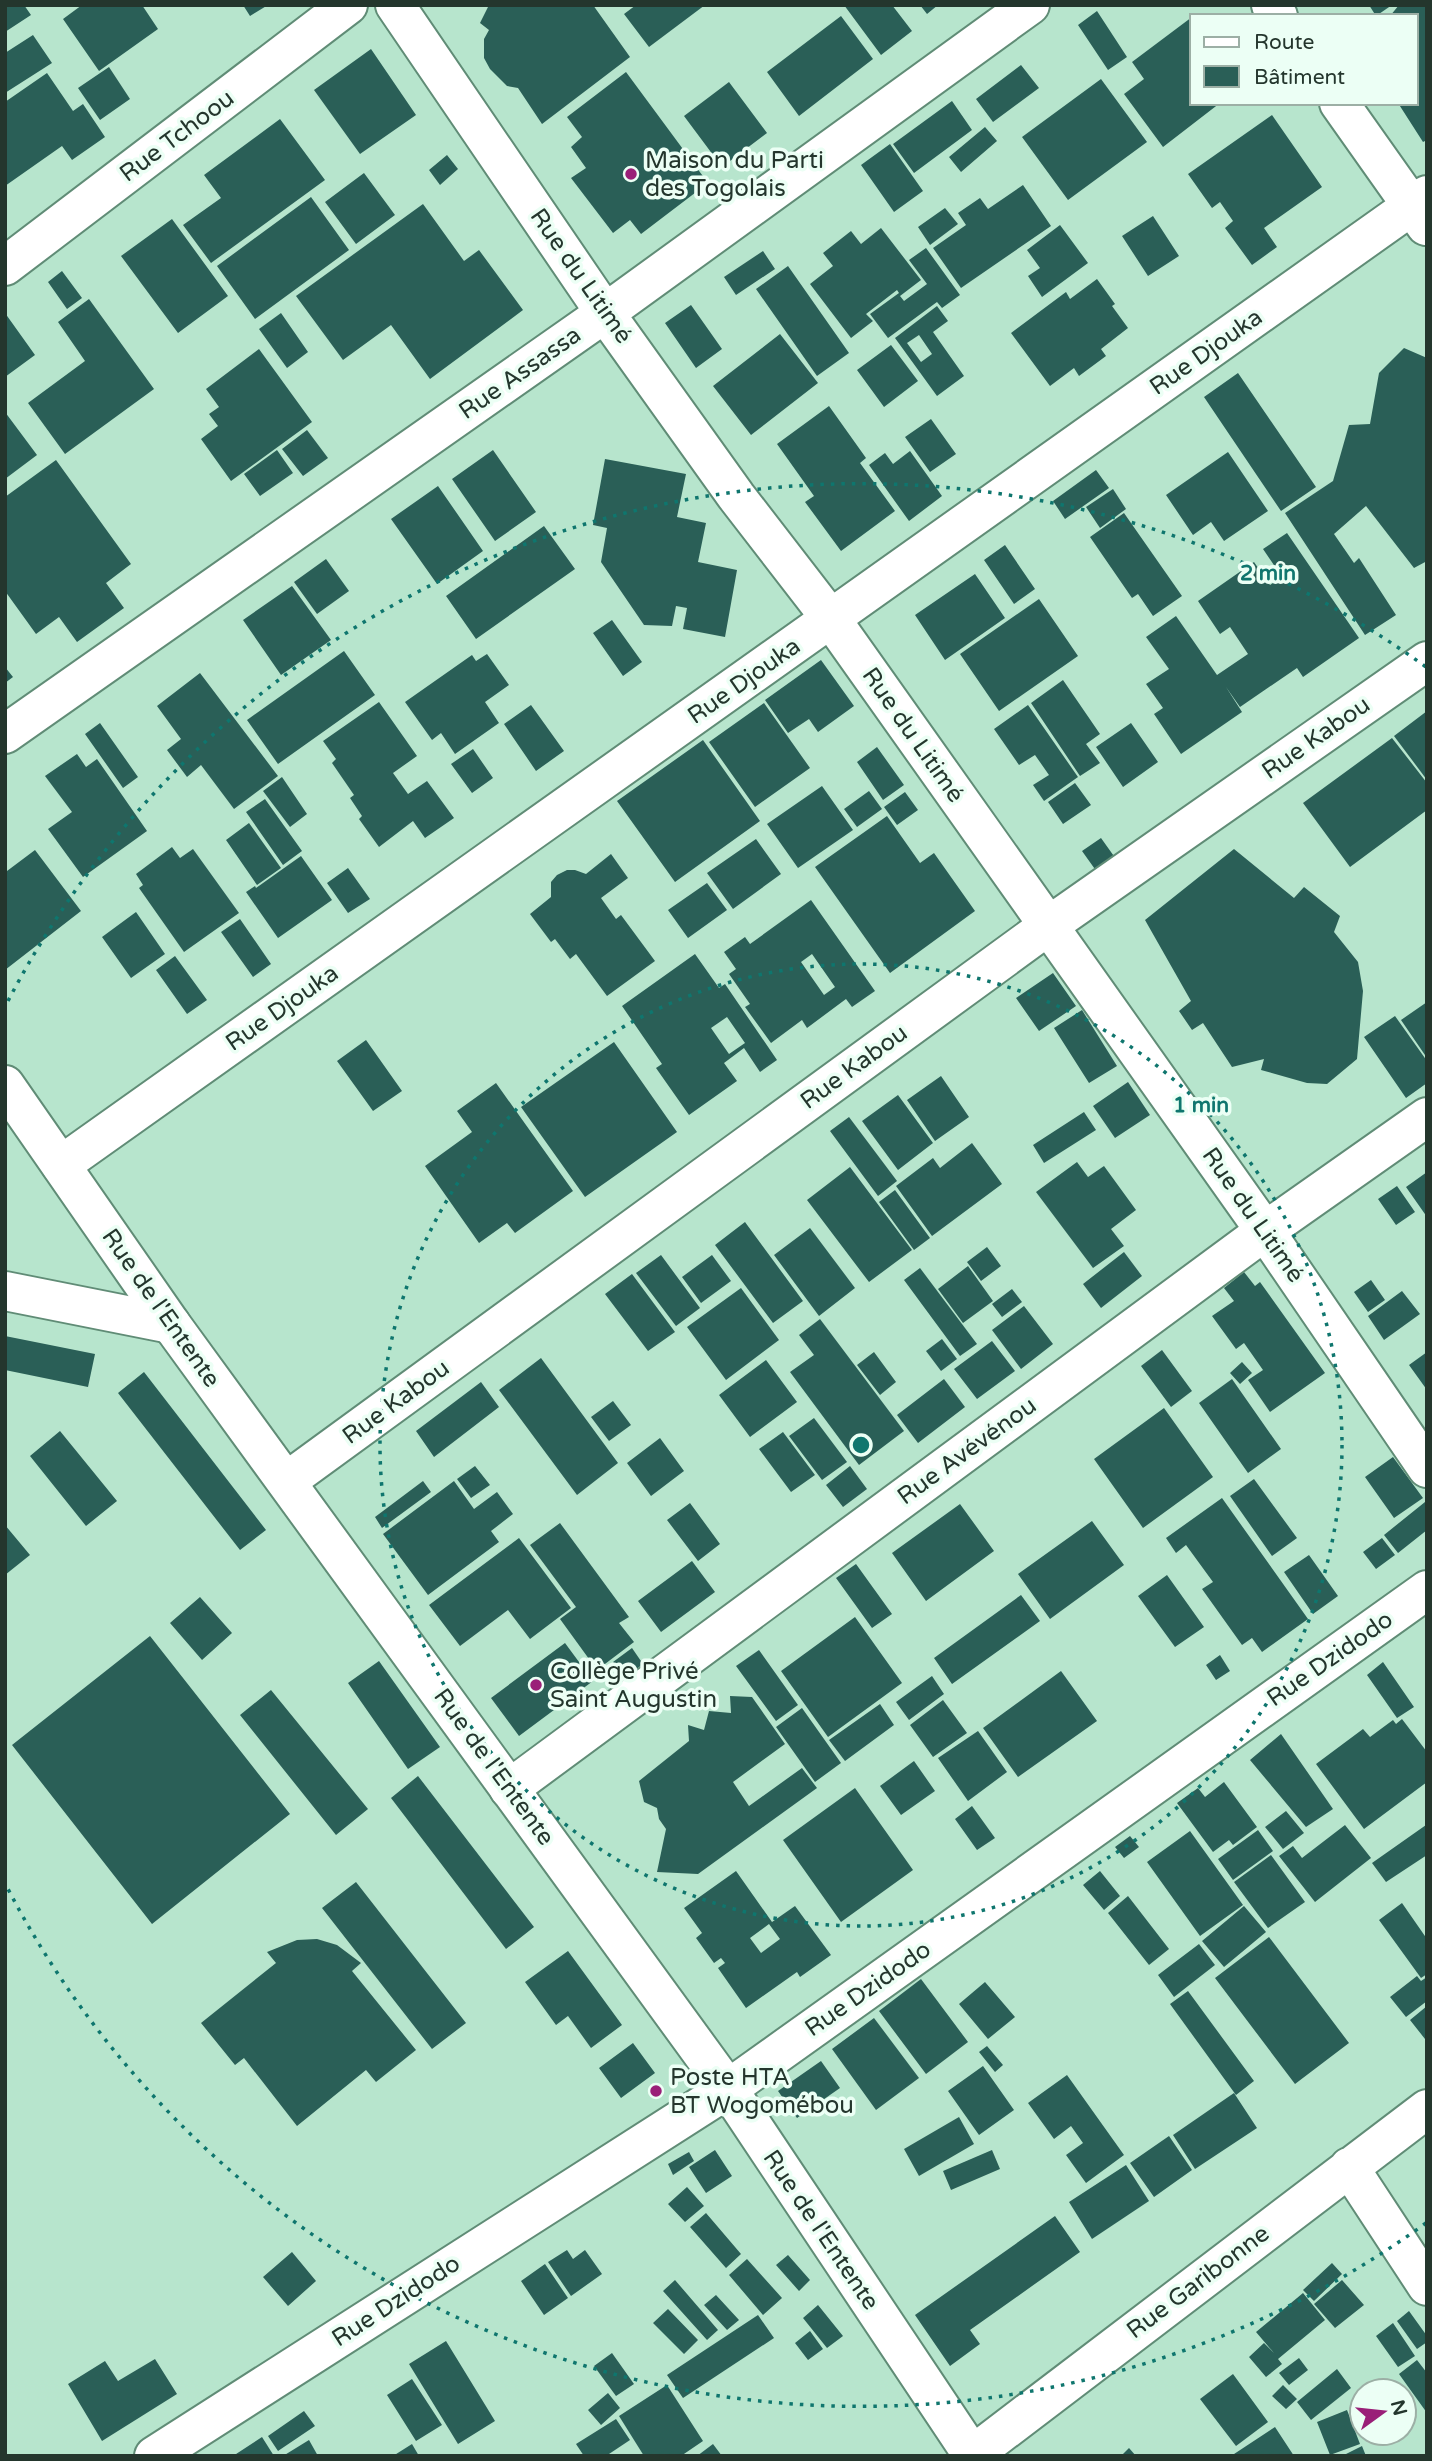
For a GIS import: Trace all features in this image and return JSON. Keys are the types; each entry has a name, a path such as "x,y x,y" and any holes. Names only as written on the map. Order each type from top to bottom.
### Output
{"street":[{"name":"Rue Tchoou","path":"5,267 348,5"},
{"name":"Rue du Litimé","path":"395,5 605,313 736,496 831,619 1265,1231 1427,1468"},
{"name":"Rue Assassa","path":"5,734 605,313 1030,5"},
{"path":"1341,105 1422,209"},
{"name":"Rue Djouka","path":"61,1165 831,619 1422,209"},
{"name":"Rue Kabou","path":"287,1482 1048,926 1427,661"},
{"name":"Rue de l'Entente","path":"5,1085 171,1324 727,2089 972,2455"},
{"name":"Rue Avévénou","path":"509,1788 1265,1231 1427,1117"},
{"path":"5,1291 171,1324"},
{"name":"Rue Dzidodo","path":"154,2456 727,2089 1427,1590"},
{"name":"Rue Garibonne","path":"972,2455 1427,2109"},
{"path":"1349,2167 1427,2286"}],"building":[{"path":"5,5 24,5 31,15 5,32"},
{"path":"82,5 142,5 158,29 99,71 63,19"},
{"path":"243,5 268,5 250,16"},
{"path":"489,5 593,5 630,57 542,124 518,88 507,86 490,69 484,58 484,39 489,30 480,23"},
{"path":"636,5 705,5 649,47 624,14"},
{"path":"844,5 892,5 912,31 881,55"},
{"path":"920,5 938,5 927,14"},
{"path":"1369,5 1392,5 1379,14 1375,14"},
{"path":"1399,5 1427,5 1427,140 1423,142 1399,105 1418,105 1418,14 1392,14"},
{"path":"1097,11 1127,57 1108,70 1078,25"},
{"path":"841,16 873,59 799,116 767,72"},
{"path":"1190,18 1190,105 1217,105 1163,147 1124,94 1144,79 1132,62"},
{"path":"33,35 52,63 5,93 5,53"},
{"path":"371,49 416,115 360,154 314,90"},
{"path":"1021,65 1039,88 993,122 976,99"},
{"path":"109,67 130,99 100,120 78,88"},
{"path":"626,72 708,183 641,234 630,220 613,233 571,178 586,168 571,147 582,137 567,117"},
{"path":"47,73 73,111 83,104 105,137 72,160 62,146 5,186 5,102"},
{"path":"1101,79 1147,142 1068,200 1022,137"},
{"path":"729,82 767,133 722,167 684,116"},
{"path":"952,101 972,130 914,173 893,144"},
{"path":"1272,115 1322,187 1264,228 1277,247 1252,265 1225,228 1233,221 1220,202 1212,208 1188,174"},
{"path":"280,119 325,180 211,263 183,225 221,198 204,175"},
{"path":"985,127 997,141 961,172 949,157"},
{"path":"890,144 923,191 894,212 861,165"},
{"path":"447,155 458,169 440,185 429,170"},
{"path":"364,173 395,215 356,244 325,202"},
{"path":"1023,185 1051,226 961,288 933,248 966,225 958,213 980,198 988,209"},
{"path":"311,197 349,250 255,319 217,266"},
{"path":"423,204 464,261 479,250 523,310 430,379 391,325 343,360 296,296"},
{"path":"945,208 958,224 930,245 918,227"},
{"path":"1153,216 1179,256 1148,276 1122,236"},
{"path":"172,219 228,296 178,333 121,256"},
{"path":"1060,225 1088,263 1042,297 1028,276 1040,268 1027,250"},
{"path":"881,228 921,280 900,296 904,301 927,284 909,260 926,248 960,295 942,308 937,302 888,338 870,314 899,293 897,290 866,314 873,321 851,338 810,284 833,266 823,253 851,231 861,244"},
{"path":"763,251 775,269 736,295 724,277"},
{"path":"788,266 849,353 817,376 756,289"},
{"path":"62,271 82,298 67,309 48,282"},
{"path":"1097,279 1128,328 1101,349 1106,356 1079,376 1074,368 1050,386 1011,333 1066,292 1070,299"},
{"path":"89,299 154,389 65,454 28,403 85,361 58,322"},
{"path":"691,305 722,349 696,368 665,323"},
{"path":"937,306 948,321 933,332 964,376 937,396 895,338","holes":["919,335 932,354 921,362 907,343"]},
{"path":"5,313 35,355 5,377"},
{"path":"281,313 308,352 287,368 259,329"},
{"path":"780,334 818,383 751,435 713,386"},
{"path":"891,345 918,381 884,407 857,370"},
{"path":"1404,348 1427,358 1427,561 1414,568 1366,506 1334,534 1354,563 1359,558 1396,615 1365,635 1285,513 1333,481 1349,425 1370,424 1379,373"},
{"path":"259,349 312,422 231,481 201,439 218,426 209,414 219,407 206,389"},
{"path":"1238,373 1316,487 1281,511 1204,397"},
{"path":"829,406 866,458 860,463 895,511 841,551 805,502 814,496 777,444"},
{"path":"5,412 37,455 5,479"},
{"path":"931,419 956,454 930,472 905,437"},
{"path":"307,430 328,458 303,476 282,449"},
{"path":"277,450 293,473 260,496 244,474"},
{"path":"493,450 536,512 495,541 452,479"},
{"path":"910,451 942,496 909,521 869,465 885,453 893,464"},
{"path":"1228,452 1268,511 1224,541 1211,522 1193,535 1166,495"},
{"path":"605,459 686,474 677,517 706,523 698,562 737,570 725,637 683,629 687,608 676,606 672,626 644,625 601,562 607,528 593,525"},
{"path":"56,460 131,564 106,583 124,608 77,642 59,617 36,634 5,591 5,497"},
{"path":"1096,470 1109,488 1065,519 1053,501"},
{"path":"438,486 483,551 437,584 391,519"},
{"path":"1113,489 1126,509 1100,528 1086,507"},
{"path":"1124,513 1182,596 1153,616 1138,594 1132,598 1090,537"},
{"path":"544,526 575,569 476,639 446,596"},
{"path":"1287,533 1359,638 1303,677 1297,668 1240,707 1226,687 1242,712 1181,754 1154,714 1163,708 1146,684 1169,669 1146,637 1176,616 1217,675 1248,654 1230,627 1220,634 1198,601 1254,562 1270,585 1282,577 1263,549"},
{"path":"1005,545 1035,589 1014,604 984,560"},
{"path":"326,559 349,591 317,614 294,582"},
{"path":"975,574 1005,618 945,660 915,615"},
{"path":"292,586 331,640 281,675 243,620"},
{"path":"1039,599 1078,656 999,711 960,654"},
{"path":"612,620 642,662 623,676 593,633"},
{"path":"344,651 375,695 278,764 247,720"},
{"path":"487,654 509,685 485,702 499,723 455,754 441,733 432,740 405,702 472,655 476,661"},
{"path":"821,660 854,706 818,732 809,719 788,733 765,700"},
{"path":"5,667 13,677 5,683"},
{"path":"200,673 278,776 234,809 201,765 187,777 167,750 181,739 157,706"},
{"path":"1063,680 1100,734 1086,744 1100,763 1080,776 1031,703"},
{"path":"379,702 417,756 393,773 408,794 427,781 454,818 425,838 413,821 379,847 359,819 362,816 350,798 354,795 332,763 336,759 323,741"},
{"path":"764,703 810,768 755,807 709,742"},
{"path":"531,705 564,751 536,771 504,724"},
{"path":"1028,705 1078,777 1044,801 1033,785 1049,775 1035,755 1019,765 994,729"},
{"path":"1427,711 1427,780 1394,736"},
{"path":"100,723 138,777 123,788 85,734"},
{"path":"1131,723 1158,762 1123,787 1096,747"},
{"path":"1392,738 1427,783 1427,810 1350,867 1303,803"},
{"path":"703,740 760,821 675,882 617,801"},
{"path":"877,747 904,785 883,800 857,762"},
{"path":"473,749 493,778 472,793 451,764"},
{"path":"77,754 86,767 97,759 147,831 83,877 48,829 72,812 45,776"},
{"path":"282,777 307,814 290,827 263,791"},
{"path":"1075,783 1091,805 1063,824 1048,802"},
{"path":"822,786 853,830 798,868 767,824"},
{"path":"869,791 882,809 857,827 844,809"},
{"path":"905,792 918,810 897,825 884,807"},
{"path":"265,799 302,851 283,865 246,812"},
{"path":"887,816 920,863 934,853 975,911 890,973 815,867"},
{"path":"249,823 281,868 257,885 226,840"},
{"path":"1101,838 1116,859 1097,872 1082,851"},
{"path":"756,839 781,874 733,909 707,873"},
{"path":"172,847 180,858 193,849 239,913 184,952 139,888 143,885 136,874"},
{"path":"1234,849 1294,898 1304,887 1340,916 1334,932 1358,962 1363,991 1357,1059 1327,1084 1307,1083 1261,1070 1264,1059 1232,1067 1203,1023 1192,1030 1179,1011 1191,1001 1145,920"},
{"path":"35,850 81,911 5,970 5,869 7,871"},
{"path":"611,854 628,878 601,898 616,919 621,915 655,961 607,996 576,954 570,959 555,939 551,942 530,914 551,897 551,882 557,875 567,870 586,874"},
{"path":"301,856 332,900 278,938 246,892 255,886 256,888"},
{"path":"348,868 370,899 348,913 327,883"},
{"path":"707,883 727,910 688,938 668,910"},
{"path":"811,900 875,991 852,1007 846,999 807,1028 802,1020 771,1043 745,1007 750,1004 729,974 736,969 724,952 745,937 750,944","holes":["812,954 835,987 824,995 801,962"]},
{"path":"136,912 165,954 131,978 102,937"},
{"path":"240,919 271,964 253,977 221,932"},
{"path":"695,954 719,988 725,984 777,1060 760,1072 744,1048 724,1063 737,1081 689,1115 656,1068 662,1064 622,1006","holes":["727,1017 745,1043 729,1054 711,1028"]},
{"path":"175,956 207,1000 187,1014 156,970"},
{"path":"1053,973 1076,1006 1039,1031 1016,998"},
{"path":"1427,1002 1427,1058 1401,1020"},
{"path":"1082,1010 1117,1066 1089,1083 1054,1028"},
{"path":"1395,1016 1427,1061 1427,1083 1406,1098 1364,1037"},
{"path":"366,1040 402,1091 373,1111 337,1061"},
{"path":"614,1042 677,1132 585,1197 521,1107"},
{"path":"941,1076 969,1117 935,1141 907,1100"},
{"path":"1128,1082 1150,1115 1115,1138 1093,1106"},
{"path":"496,1083 573,1191 515,1233 507,1223 479,1243 425,1166 472,1132 457,1111"},
{"path":"898,1095 933,1143 898,1170 862,1121"},
{"path":"1084,1112 1096,1130 1044,1163 1033,1145"},
{"path":"849,1117 897,1181 878,1196 830,1131"},
{"path":"972,1143 1002,1184 932,1236 896,1186 933,1158 940,1168"},
{"path":"1077,1162 1088,1177 1104,1166 1136,1210 1111,1229 1124,1246 1093,1268 1036,1192"},
{"path":"850,1167 912,1250 869,1282 807,1200"},
{"path":"1427,1172 1427,1217 1406,1187"},
{"path":"1397,1186 1415,1212 1396,1225 1378,1199"},
{"path":"895,1190 930,1238 914,1250 879,1202"},
{"path":"745,1222 803,1301 773,1323 715,1245"},
{"path":"810,1228 855,1288 819,1316 774,1255"},
{"path":"987,1247 1001,1266 981,1281 967,1262"},
{"path":"1124,1252 1142,1276 1101,1308 1083,1284"},
{"path":"661,1255 700,1308 676,1326 636,1273"},
{"path":"712,1255 731,1281 701,1303 682,1277"},
{"path":"968,1266 993,1301 963,1323 938,1289"},
{"path":"920,1268 977,1344 960,1356 904,1280"},
{"path":"1244,1272 1255,1286 1260,1282 1325,1373 1270,1412 1248,1380 1263,1370 1244,1343 1236,1349 1212,1316 1234,1301 1224,1288"},
{"path":"632,1274 675,1332 648,1351 605,1294"},
{"path":"1371,1280 1385,1300 1368,1312 1354,1292"},
{"path":"741,1288 779,1340 726,1380 687,1327"},
{"path":"1012,1289 1022,1302 1002,1317 992,1304"},
{"path":"1402,1291 1420,1314 1384,1340 1368,1316"},
{"path":"1024,1306 1053,1344 1021,1369 992,1330"},
{"path":"820,1319 904,1431 859,1465 790,1372 814,1355 799,1335"},
{"path":"5,1336 95,1354 88,1387 5,1370"},
{"path":"942,1339 957,1359 941,1371 926,1351"},
{"path":"992,1341 1015,1371 977,1399 954,1369"},
{"path":"1162,1350 1192,1391 1171,1407 1141,1366"},
{"path":"874,1352 896,1382 880,1395 857,1365"},
{"path":"1427,1352 1427,1390 1409,1365"},
{"path":"541,1358 618,1463 577,1495 499,1390"},
{"path":"766,1360 797,1402 750,1437 719,1395"},
{"path":"1242,1362 1252,1373 1240,1384 1230,1373"},
{"path":"144,1372 266,1530 240,1550 118,1393"},
{"path":"944,1379 965,1407 918,1443 897,1415"},
{"path":"1232,1379 1281,1449 1248,1473 1199,1403"},
{"path":"481,1382 499,1407 434,1457 416,1431"},
{"path":"613,1401 631,1425 609,1441 591,1417"},
{"path":"1164,1408 1213,1477 1143,1528 1094,1459"},
{"path":"814,1418 847,1462 822,1480 789,1436"},
{"path":"60,1431 117,1501 86,1526 30,1456"},
{"path":"783,1432 815,1475 791,1492 759,1449"},
{"path":"660,1438 684,1471 651,1496 627,1463"},
{"path":"1393,1457 1423,1498 1394,1518 1365,1477"},
{"path":"475,1466 490,1485 471,1498 457,1479"},
{"path":"850,1466 867,1489 843,1507 826,1485"},
{"path":"1254,1479 1297,1538 1272,1556 1230,1496"},
{"path":"423,1481 431,1492 382,1528 375,1517"},
{"path":"454,1481 474,1509 497,1492 513,1514 491,1531 499,1542 428,1595 383,1534"},
{"path":"1222,1498 1308,1619 1262,1652 1252,1638 1242,1645 1202,1589 1213,1582 1186,1545 1176,1553 1166,1538"},
{"path":"1425,1502 1427,1530 1398,1553 1384,1535"},
{"path":"690,1503 720,1544 698,1561 667,1520"},
{"path":"960,1504 994,1551 926,1601 892,1553"},
{"path":"1092,1521 1124,1565 1050,1619 1018,1574"},
{"path":"560,1523 629,1617 619,1623 634,1642 597,1670 560,1619 576,1607 530,1545"},
{"path":"5,1525 30,1555 5,1575"},
{"path":"519,1538 571,1608 530,1639 508,1610 460,1646 429,1605"},
{"path":"1382,1538 1395,1555 1376,1569 1363,1552"},
{"path":"1309,1555 1338,1596 1313,1614 1284,1572"},
{"path":"692,1561 715,1592 661,1632 638,1601"},
{"path":"856,1564 892,1614 872,1628 836,1578"},
{"path":"1167,1575 1204,1627 1175,1647 1138,1596"},
{"path":"1021,1595 1040,1621 952,1684 934,1658"},
{"path":"200,1597 232,1633 202,1660 170,1623"},
{"path":"855,1617 902,1683 828,1737 781,1671"},
{"path":"150,1636 290,1814 152,1924 12,1745"},
{"path":"565,1643 593,1681 519,1736 491,1698"},
{"path":"632,1648 643,1664 625,1678 613,1662"},
{"path":"759,1650 798,1705 776,1721 736,1666"},
{"path":"1220,1655 1230,1671 1216,1680 1206,1665"},
{"path":"379,1661 440,1747 408,1769 348,1683"},
{"path":"1383,1662 1414,1707 1397,1718 1367,1675"},
{"path":"1061,1671 1097,1721 1018,1777 983,1728"},
{"path":"932,1676 944,1694 909,1720 896,1702"},
{"path":"271,1690 368,1809 336,1835 240,1715"},
{"path":"730,1696 752,1697 785,1744 733,1782 749,1806 802,1768 817,1788 698,1874 657,1872 666,1829 659,1819 657,1808 644,1802 639,1781 689,1741 688,1725 704,1730 709,1711 731,1713"},
{"path":"943,1700 967,1733 933,1757 910,1725"},
{"path":"880,1704 894,1725 845,1761 829,1740"},
{"path":"802,1708 841,1763 815,1782 776,1727"},
{"path":"1402,1719 1427,1752 1427,1782 1364,1829 1316,1764 1363,1729 1370,1737 1393,1720 1396,1724"},
{"path":"978,1731 1007,1772 968,1801 938,1758"},
{"path":"1281,1734 1333,1809 1306,1827 1250,1760"},
{"path":"914,1761 935,1791 901,1815 880,1786"},
{"path":"418,1776 534,1927 506,1949 391,1798"},
{"path":"1224,1782 1257,1827 1233,1845 1229,1840 1213,1852 1177,1803 1198,1788 1205,1797"},
{"path":"855,1788 913,1870 841,1922 783,1840"},
{"path":"972,1806 995,1838 977,1850 955,1819"},
{"path":"1286,1811 1304,1833 1283,1849 1265,1827"},
{"path":"1345,1825 1371,1858 1315,1902 1279,1856 1293,1846 1302,1858"},
{"path":"1426,1825 1427,1855 1386,1882 1372,1863"},
{"path":"1258,1830 1273,1851 1233,1880 1218,1859"},
{"path":"1190,1831 1243,1905 1200,1936 1147,1862"},
{"path":"1130,1836 1139,1847 1124,1858 1115,1847"},
{"path":"1271,1855 1305,1902 1268,1928 1234,1882"},
{"path":"736,1871 772,1922 795,1906 831,1955 800,1977 797,1972 746,2008 718,1968 725,1963 721,1958 714,1963 696,1938 702,1933 684,1908","holes":["769,1924 780,1939 761,1953 750,1938"]},
{"path":"1100,1871 1120,1896 1104,1910 1083,1885"},
{"path":"356,1882 466,2023 432,2049 322,1908"},
{"path":"1128,1896 1169,1949 1149,1965 1108,1913"},
{"path":"1402,1903 1427,1939 1427,1974 1421,1978 1379,1920"},
{"path":"1244,1906 1266,1932 1224,1967 1202,1941"},
{"path":"1269,1937 1349,2043 1295,2084 1215,1978"},
{"path":"317,1939 337,1945 361,1963 352,1971 416,2050 376,2082 366,2070 297,2126 244,2058 235,2065 201,2023 276,1963 267,1952 297,1940"},
{"path":"1199,1944 1215,1965 1174,1997 1158,1975"},
{"path":"568,1951 622,2025 591,2048 568,2016 556,2025 525,1982"},
{"path":"1417,1976 1421,1981 1427,1977 1427,2001 1406,2017 1390,1997"},
{"path":"921,1979 968,2042 926,2074 879,2011"},
{"path":"985,1982 1015,2017 988,2039 959,2004"},
{"path":"1188,1991 1254,2081 1236,2095 1170,2004"},
{"path":"1427,2006 1427,2038 1425,2039 1410,2020"},
{"path":"874,2018 919,2078 876,2110 832,2049"},
{"path":"633,2043 655,2073 621,2098 599,2068"},
{"path":"987,2046 1003,2065 995,2072 979,2052"},
{"path":"821,2061 840,2088 797,2118 778,2091"},
{"path":"983,2066 1014,2110 979,2135 948,2091"},
{"path":"1067,2075 1124,2155 1086,2183 1066,2155 1083,2143 1071,2126 1054,2139 1028,2103"},
{"path":"1234,2093 1257,2128 1195,2169 1173,2135"},
{"path":"959,2117 974,2144 919,2176 904,2149"},
{"path":"1169,2136 1192,2170 1154,2197 1130,2163"},
{"path":"715,2150 732,2176 706,2193 689,2167"},
{"path":"992,2150 1000,2169 951,2190 943,2171"},
{"path":"689,2152 694,2161 673,2175 668,2164"},
{"path":"1126,2165 1149,2201 1092,2239 1069,2202"},
{"path":"687,2187 704,2206 685,2222 668,2204"},
{"path":"706,2213 741,2254 726,2268 690,2227"},
{"path":"1055,2216 1080,2252 970,2330 980,2344 950,2366 915,2315"},
{"path":"567,2250 573,2259 585,2250 602,2274 571,2296 548,2262"},
{"path":"292,2252 316,2281 288,2306 263,2277"},
{"path":"788,2255 810,2280 799,2291 776,2265"},
{"path":"747,2259 782,2298 763,2315 729,2275"},
{"path":"1332,2263 1342,2274 1314,2301 1303,2290"},
{"path":"545,2264 568,2298 544,2315 521,2281"},
{"path":"675,2280 718,2330 707,2340 663,2291"},
{"path":"1342,2280 1364,2305 1335,2328 1314,2304"},
{"path":"1303,2293 1325,2320 1278,2359 1282,2364 1266,2377 1249,2357 1264,2343 1274,2353 1256,2332"},
{"path":"716,2295 739,2320 727,2330 704,2305"},
{"path":"818,2305 843,2336 827,2348 803,2318"},
{"path":"668,2309 698,2340 684,2354 653,2323"},
{"path":"1409,2311 1427,2336 1427,2342 1417,2349 1397,2321"},
{"path":"758,2315 774,2338 683,2398 667,2375"},
{"path":"1393,2323 1415,2356 1398,2367 1376,2336"},
{"path":"810,2331 823,2349 808,2360 795,2343"},
{"path":"446,2341 495,2421 458,2444 409,2364"},
{"path":"612,2353 634,2384 616,2396 594,2366"},
{"path":"1299,2358 1308,2370 1289,2385 1279,2373"},
{"path":"155,2359 177,2394 102,2441 68,2384 105,2361 118,2381"},
{"path":"1417,2360 1427,2373 1427,2413 1418,2400 1418,2377 1401,2377 1399,2374"},
{"path":"1337,2369 1348,2384 1348,2390 1311,2420 1297,2402"},
{"path":"1233,2374 1268,2422 1236,2446 1200,2399"},
{"path":"412,2379 442,2425 416,2441 387,2395"},
{"path":"667,2385 703,2441 681,2456 644,2456 619,2416"},
{"path":"1283,2385 1297,2399 1286,2409 1272,2396"},
{"path":"608,2393 620,2408 601,2425 588,2410"},
{"path":"1347,2410 1348,2447 1352,2447 1330,2455 1317,2422"},
{"path":"304,2411 315,2426 278,2451 268,2436"},
{"path":"616,2419 630,2440 606,2456 584,2456 576,2444"},
{"path":"1275,2427 1294,2456 1231,2456"},
{"path":"262,2437 274,2456 233,2456"},
{"path":"309,2440 318,2456 283,2456"},
{"path":"412,2444 419,2456 393,2456"},
{"path":"713,2444 722,2456 697,2456"},
{"path":"1362,2447 1366,2456 1342,2456"},
{"path":"1129,2448 1136,2456 1121,2456"}],"place":[{"name":"Maison du Parti des Togolais","path":"631,174"},
{"name":"Collège Privé Saint Augustin","path":"536,1685"},
{"name":"Poste HTA BT Wogomébou","path":"656,2091"}]}
